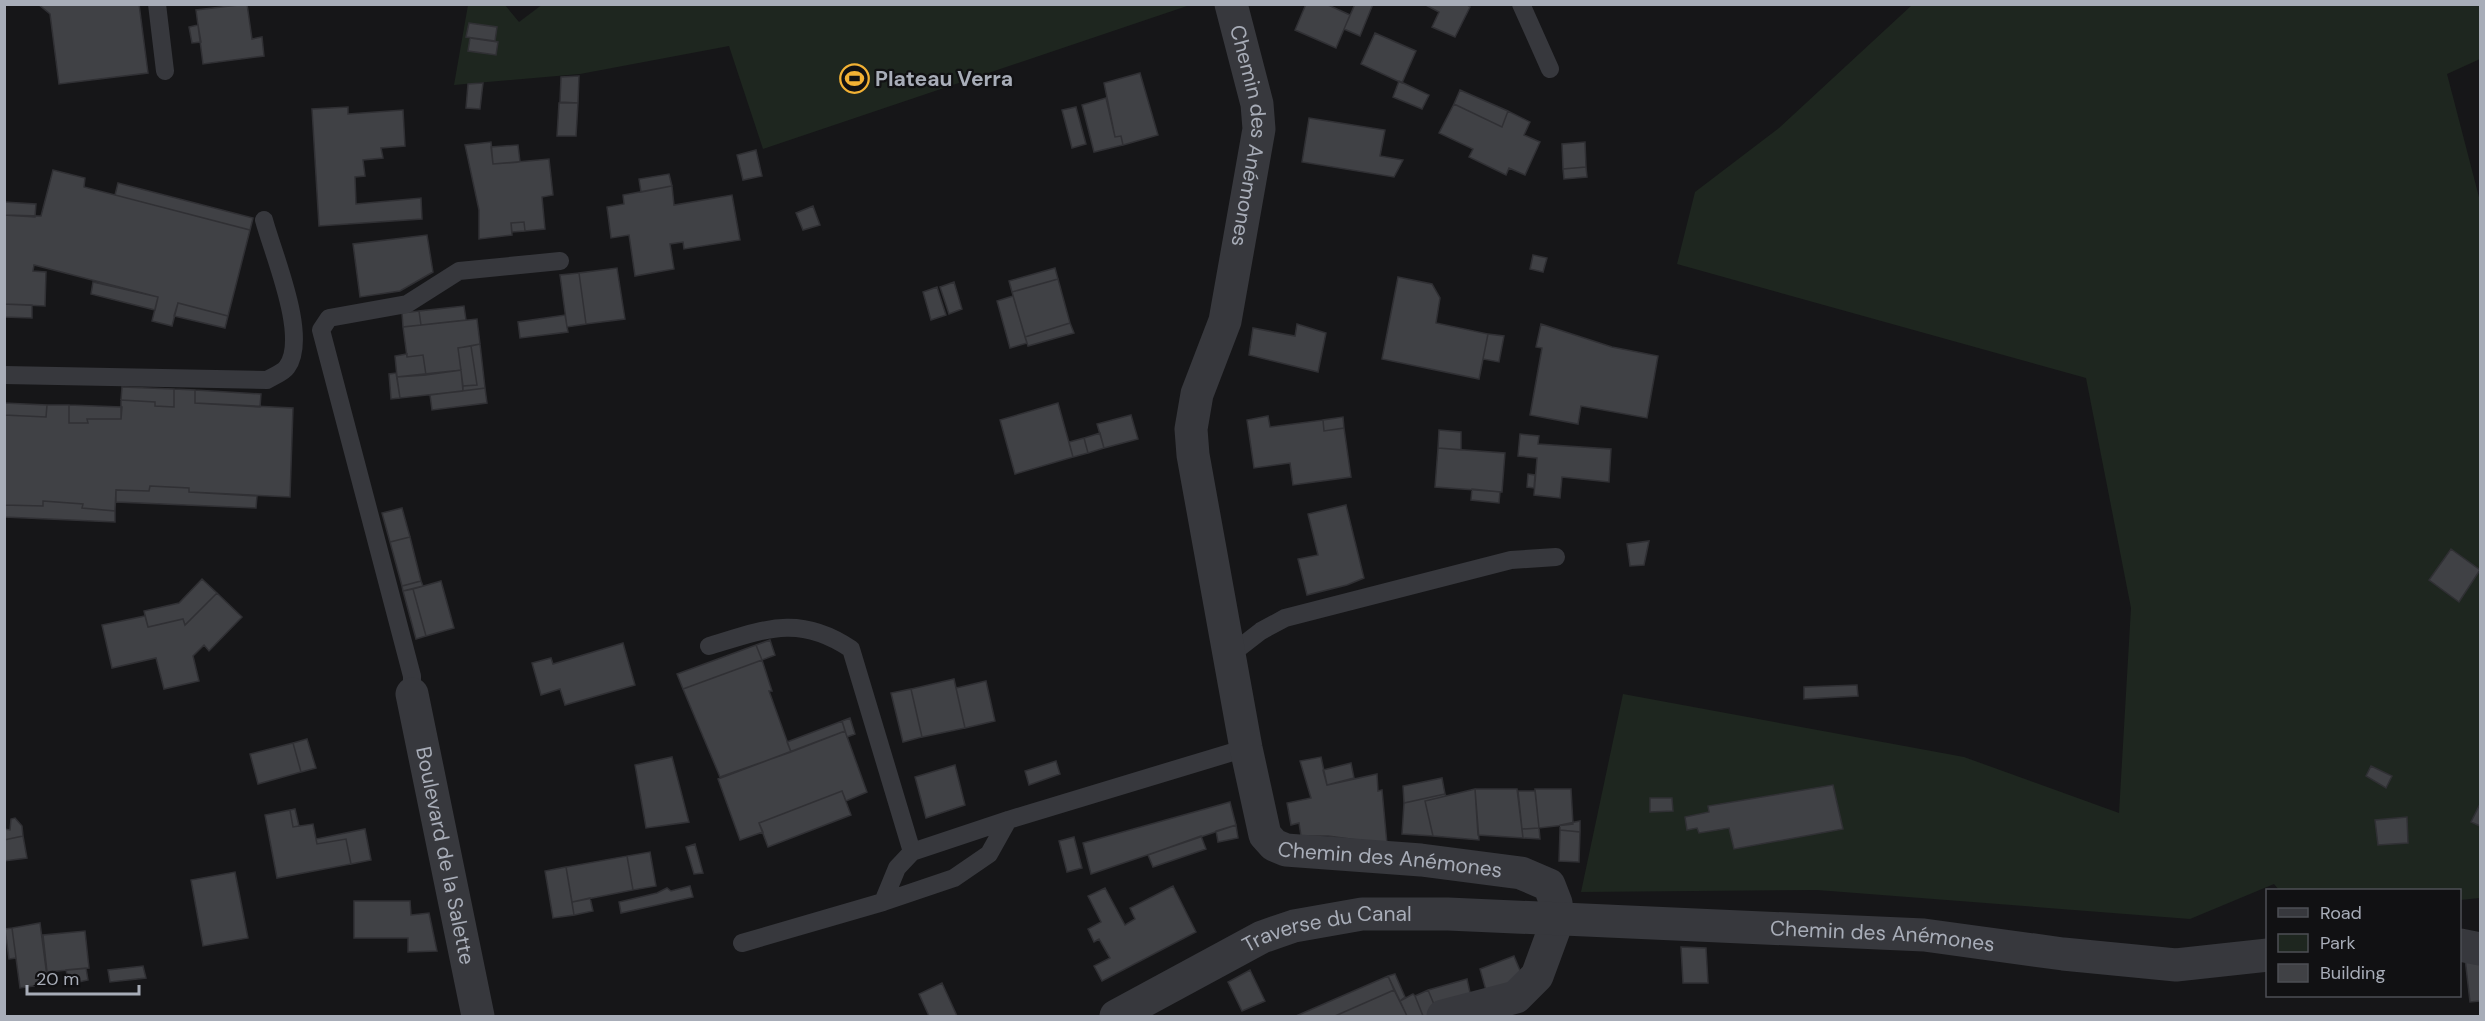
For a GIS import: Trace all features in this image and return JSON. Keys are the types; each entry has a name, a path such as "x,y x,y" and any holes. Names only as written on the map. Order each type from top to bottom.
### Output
{"street":[{"name":"Chemin des Anémones","path":"1230,4 1257,104 1259,129 1225,321 1197,394 1191,429 1193,455 1246,748 1265,835 1274,845 1286,850 1421,860 1521,873 1549,885 1557,903 1558,919 1924,934 2063,954 2176,965 2266,955"},
{"name":"Boulevard de la Salette","path":"412,694 478,1017"},
{"name":"Traverse du Canal","path":"1116,1017 1262,937 1294,926 1362,914 1558,919"},
{"path":"1443,1017 1516,998 1537,976 1558,919"},
{"path":"2461,945 2481,949"}],"lane":[{"path":"157,4 165,70"},
{"path":"1521,4 1550,69"},
{"path":"4,375 267,380 286,369 293,352 295,328 264,220"},
{"path":"412,694 412,676 321,330 329,318 407,304 459,271 560,261"},
{"path":"1230,654 1285,618 1511,560 1556,557"},
{"path":"709,646 765,628 808,628 832,636 851,649 912,852"},
{"path":"883,902 897,868 912,852 1008,820 1246,748"},
{"path":"742,943 883,902 954,878 989,854 1008,820"}],"green space":[{"name":"Plateau Verra","path":"543,4 1190,5 763,149 729,46 580,74 454,85 468,5 505,5 519,22"},
{"path":"1912,5 2480,5 2480,59 2447,74 2480,201 2480,898 2461,900 2461,889 2278,889 2274,884 2190,919 1817,890 1581,892 1623,694 1964,757 2119,813 2131,608 2086,378 1677,264 1695,192 1779,128"}],"building":[{"path":"38,4 139,4 148,73 59,84 50,14"},
{"path":"247,4 252,39 262,37 264,56 203,64 196,10"},
{"path":"1306,4 1326,4 1350,15 1336,48 1295,30"},
{"path":"1355,4 1373,4 1360,36 1344,29"},
{"path":"1424,4 1466,4 1470,7 1455,37 1432,27 1439,12"},
{"path":"469,23 497,27 495,41 466,37"},
{"path":"198,25 201,42 192,43 189,27"},
{"path":"1375,33 1416,51 1402,83 1361,64"},
{"path":"470,38 498,42 496,55 468,51"},
{"path":"1140,73 1158,135 1123,145 1121,136 1115,137 1104,83"},
{"path":"579,76 578,103 560,102 561,77"},
{"path":"1399,81 1429,95 1422,109 1393,97"},
{"path":"483,83 480,109 466,108 468,84"},
{"path":"1460,90 1508,111 1502,127 1454,104"},
{"path":"1106,98 1115,137 1121,136 1123,145 1094,152 1082,105"},
{"path":"559,103 578,103 576,136 557,136"},
{"path":"1454,104 1502,127 1508,111 1530,122 1524,135 1540,142 1525,175 1509,168 1506,175 1469,157 1473,149 1439,133"},
{"path":"348,107 348,114 403,110 405,146 381,148 383,158 363,160 365,176 355,177 356,204 421,198 422,219 319,226 312,109"},
{"path":"1076,107 1086,144 1072,148 1062,110"},
{"path":"1309,118 1385,130 1380,156 1403,160 1394,177 1302,162"},
{"path":"491,142 493,164 549,159 553,195 542,197 545,229 525,231 524,222 511,223 512,235 479,239 479,210 465,145"},
{"path":"1585,142 1586,167 1563,169 1562,144"},
{"path":"518,145 520,162 493,164 491,147"},
{"path":"756,150 762,176 743,180 737,155"},
{"path":"1586,167 1587,177 1564,179 1563,169"},
{"path":"53,170 85,178 84,187 250,230 228,316 178,303 172,326 152,321 158,297 34,265 33,271 46,272 45,306 4,304 4,215 41,216"},
{"path":"669,174 672,186 641,192 639,179"},
{"path":"118,183 253,218 250,230 115,195"},
{"path":"672,186 674,205 732,195 740,240 684,249 683,242 670,244 674,269 635,276 629,235 611,238 607,207 624,204 623,195"},
{"path":"4,202 36,204 35,217 4,215"},
{"path":"813,206 820,225 803,230 796,213"},
{"path":"524,222 525,231 512,232 511,223"},
{"path":"427,235 433,272 400,291 360,297 353,244"},
{"path":"1533,255 1547,258 1543,272 1530,269"},
{"path":"617,268 625,319 586,324 579,273"},
{"path":"1055,268 1058,279 1012,292 1009,281"},
{"path":"579,273 586,324 567,327 560,275"},
{"path":"1398,277 1432,284 1440,298 1436,323 1488,334 1479,379 1382,359"},
{"path":"1058,279 1070,323 1025,337 1012,292"},
{"path":"93,282 158,297 155,310 91,294"},
{"path":"954,282 962,309 949,314 940,287"},
{"path":"937,287 946,315 931,320 923,292"},
{"path":"1013,296 1027,343 1010,348 997,301"},
{"path":"178,303 228,316 225,328 174,316"},
{"path":"4,304 32,305 32,318 4,317"},
{"path":"464,306 466,320 421,325 419,311"},
{"path":"419,311 421,325 403,327 402,313"},
{"path":"565,315 568,332 520,338 518,322"},
{"path":"477,319 480,344 458,348 461,370 426,375 423,355 407,357 403,327"},
{"path":"1070,323 1074,333 1028,346 1025,337"},
{"path":"1297,324 1326,333 1318,372 1249,355 1253,328 1295,336"},
{"path":"1541,324 1612,347 1658,356 1647,418 1581,406 1578,424 1530,415 1542,348 1536,347"},
{"path":"1488,334 1504,336 1499,362 1483,359"},
{"path":"480,344 485,388 463,391 463,386 477,385 471,346"},
{"path":"471,346 477,385 463,386 458,348"},
{"path":"407,354 407,357 423,355 426,375 397,377 395,356"},
{"path":"461,370 463,391 400,398 397,377"},
{"path":"396,373 400,398 391,399 389,374"},
{"path":"122,387 174,389 174,407 155,406 155,402 121,400"},
{"path":"485,388 487,403 432,410 430,395"},
{"path":"174,389 195,390 195,403 293,408 290,497 189,492 189,488 150,486 149,491 116,490 115,511 82,508 83,504 43,501 43,506 4,505 4,415 46,417 47,405 69,405 69,423 88,423 87,419 121,419 121,400 155,402 155,406 174,407"},
{"path":"195,390 261,394 260,407 195,403"},
{"path":"4,403 47,405 46,417 4,415"},
{"path":"1058,403 1073,457 1015,474 1000,420"},
{"path":"69,405 122,407 121,419 87,419 88,423 69,423"},
{"path":"1131,415 1138,439 1104,448 1097,424"},
{"path":"1268,416 1270,427 1323,420 1324,431 1344,428 1351,477 1293,485 1290,463 1254,468 1247,420"},
{"path":"1343,417 1344,428 1324,431 1323,420"},
{"path":"1439,430 1461,432 1461,450 1438,448"},
{"path":"1100,433 1104,448 1088,453 1084,438"},
{"path":"1520,434 1539,436 1538,444 1611,449 1609,482 1562,477 1560,498 1534,495 1537,458 1518,456"},
{"path":"1084,438 1088,453 1073,457 1069,442"},
{"path":"1438,448 1505,453 1502,492 1435,487"},
{"path":"1528,474 1535,475 1534,488 1527,487"},
{"path":"150,486 189,488 189,492 257,496 256,508 116,502 116,490 149,491"},
{"path":"1472,489 1500,492 1499,503 1471,500"},
{"path":"43,501 83,504 82,508 115,511 115,522 4,517 4,505 43,506"},
{"path":"1346,505 1364,578 1347,585 1307,595 1298,559 1318,555 1308,514"},
{"path":"402,508 410,537 390,542 382,513"},
{"path":"410,537 421,581 402,586 390,542"},
{"path":"1649,541 1644,565 1630,566 1627,544"},
{"path":"2451,549 2480,570 2459,602 2429,580"},
{"path":"202,579 217,593 185,625 183,619 148,627 144,611 179,603"},
{"path":"421,581 423,586 403,591 402,586"},
{"path":"441,581 454,628 426,636 413,589"},
{"path":"413,589 426,636 416,639 403,591"},
{"path":"217,593 242,617 209,651 204,645 193,656 199,681 164,689 156,658 112,668 102,625 145,616 148,627 183,619 185,625"},
{"path":"770,640 775,655 762,660 756,645"},
{"path":"623,643 635,685 565,705 560,689 541,695 532,663 551,658 553,664"},
{"path":"756,645 762,660 683,689 677,674"},
{"path":"762,660 772,691 769,691 791,752 720,777 683,689"},
{"path":"954,679 965,728 922,737 911,689"},
{"path":"986,681 995,721 965,728 956,688"},
{"path":"1857,685 1858,696 1804,699 1804,687"},
{"path":"911,689 922,737 903,742 891,693"},
{"path":"850,718 855,734 847,737 842,721"},
{"path":"842,721 845,731 791,752 787,742"},
{"path":"845,731 867,792 846,801 842,791 759,823 763,832 740,840 718,779"},
{"path":"307,739 316,768 301,772 293,743"},
{"path":"293,743 301,772 258,784 250,754"},
{"path":"672,757 689,822 646,828 635,765"},
{"path":"1321,757 1327,785 1377,774 1378,791 1382,790 1387,844 1328,836 1301,836 1299,823 1291,825 1287,803 1311,798 1300,761"},
{"path":"1056,761 1060,774 1029,785 1025,771"},
{"path":"1351,763 1354,778 1327,785 1323,770"},
{"path":"955,765 965,805 926,818 915,777"},
{"path":"2371,766 2392,776 2386,788 2366,776"},
{"path":"1442,778 1445,794 1404,803 1403,786"},
{"path":"1833,785 1843,829 1734,849 1729,828 1699,833 1697,828 1687,830 1685,817 1709,812 1708,806"},
{"path":"1475,789 1517,789 1523,838 1478,835"},
{"path":"1475,789 1479,840 1433,836 1425,801"},
{"path":"1535,789 1571,789 1573,824 1539,828"},
{"path":"842,791 851,815 768,847 759,823"},
{"path":"1518,791 1535,791 1539,828 1522,829"},
{"path":"1445,794 1446,796 1425,801 1433,836 1402,834 1404,803"},
{"path":"1650,798 1672,798 1673,811 1650,812"},
{"path":"1230,802 1236,825 1091,874 1083,843"},
{"path":"2480,804 2480,826 2471,822"},
{"path":"295,809 299,826 293,827 290,810"},
{"path":"290,810 293,827 313,824 317,844 346,839 351,864 277,878 265,815"},
{"path":"2407,817 2408,843 2378,845 2375,820"},
{"path":"15,818 22,826 23,836 4,840 4,829 10,830 11,819"},
{"path":"1580,821 1580,832 1560,830 1560,825"},
{"path":"1236,825 1238,838 1218,842 1216,831"},
{"path":"1539,828 1540,839 1523,838 1522,829"},
{"path":"365,829 371,860 351,864 346,839 317,844 316,839"},
{"path":"1560,830 1580,832 1579,862 1559,861"},
{"path":"23,836 27,858 4,861 4,840"},
{"path":"1201,836 1206,849 1153,867 1148,855"},
{"path":"1074,837 1082,868 1067,872 1059,841"},
{"path":"695,844 703,873 694,874 686,847"},
{"path":"650,852 656,886 633,890 627,856"},
{"path":"627,856 633,890 572,902 566,867"},
{"path":"566,867 574,915 553,918 545,871"},
{"path":"235,872 248,938 203,946 191,880"},
{"path":"690,886 693,897 621,913 619,902 657,893 667,888 671,891"},
{"path":"1173,886 1196,932 1102,981 1094,966 1110,958 1099,939 1094,942 1088,929 1101,922 1088,896 1105,888 1125,925 1135,919 1130,908"},
{"path":"590,898 593,911 574,915 572,902"},
{"path":"354,901 410,901 411,915 429,913 437,951 408,952 408,938 354,938"},
{"path":"40,923 48,984 20,988 12,928"},
{"path":"12,928 16,958 9,959 5,929"},
{"path":"85,931 89,968 47,972 43,935"},
{"path":"1681,947 1706,948 1708,983 1683,983"},
{"path":"1514,956 1521,973 1514,983 1487,994 1480,969"},
{"path":"2465,958 2480,962 2480,1001 2470,1002"},
{"path":"143,966 146,978 110,982 108,970"},
{"path":"86,968 88,980 69,984 66,970"},
{"path":"1250,970 1265,1001 1242,1011 1228,982"},
{"path":"1395,974 1405,997 1400,1001 1388,976"},
{"path":"1388,976 1394,990 1335,1016 1296,1016"},
{"path":"1467,979 1471,997 1436,1009 1428,990"},
{"path":"942,983 957,1016 929,1016 919,994"},
{"path":"1394,990 1407,1016 1335,1016"},
{"path":"1428,990 1436,1009 1427,1016 1423,1016 1415,996"},
{"path":"1413,994 1423,1016 1407,1016 1400,1001"}],"place":[{"name":"Plateau Verra","path":"854,79"}]}
